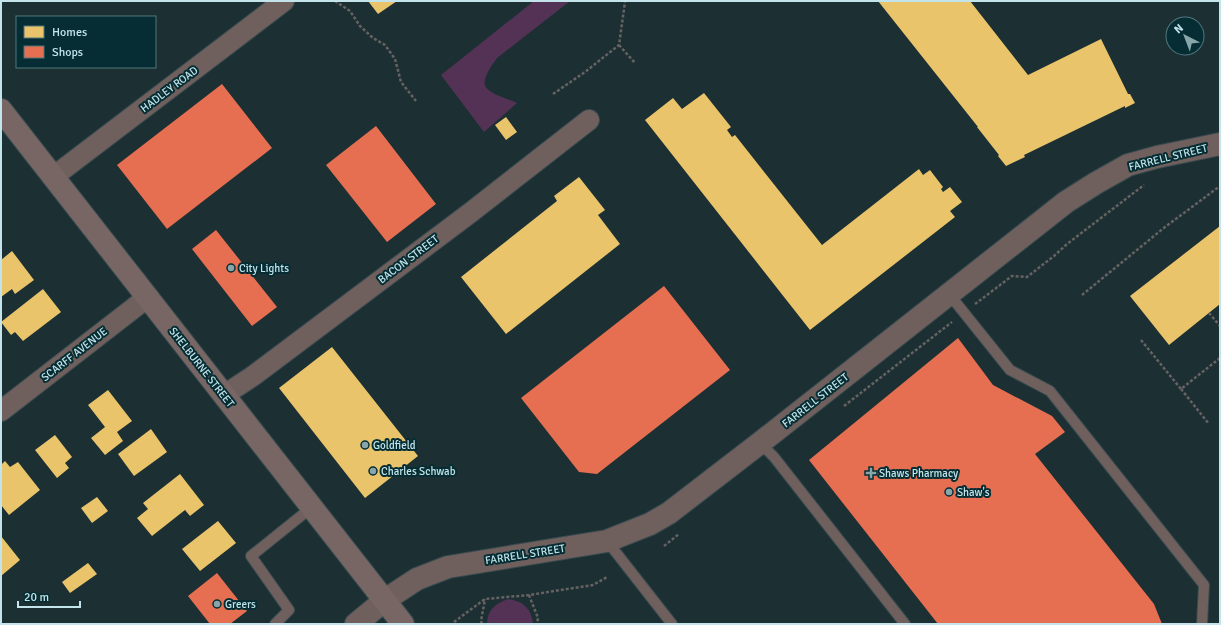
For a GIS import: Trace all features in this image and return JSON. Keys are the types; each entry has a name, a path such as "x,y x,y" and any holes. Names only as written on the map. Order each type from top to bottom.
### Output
{"main road":[{"name":"SHELBURNE STREET","path":"1,110 403,624"},
{"path":"356,624 385,600"}],"street":[{"name":"HADLEY ROAD","path":"53,177 284,1"},
{"name":"BACON STREET","path":"224,395 253,376 470,213 589,120"},
{"name":"FARRELL STREET","path":"385,600 417,579 448,567 607,541 645,526 669,513 1066,202 1128,165 1157,157 1220,144"},
{"name":"SCARFF AVENUE","path":"1,411 148,297"}],"lane":[{"path":"949,294 1010,370 1050,391 1204,585 1202,624"},
{"path":"760,443 774,457 905,624"},
{"path":"275,624 289,610 251,556 312,507"},
{"path":"607,541 672,624"}],"path":[{"path":"335,1 350,11 360,26 373,38 385,45 395,59 401,82 416,101"},
{"path":"553,94 585,72 619,45 625,2"},
{"path":"619,45 635,63"},
{"path":"842,408 1012,276 1027,278 1142,185 1150,183"},
{"path":"1082,295 1165,227 1220,186"},
{"path":"1209,313 1220,326"},
{"path":"1141,340 1209,424"},
{"path":"1181,389 1220,358"},
{"path":"454,622 485,599 528,595 593,585 608,576"},
{"path":"528,595 538,618 537,624"},
{"path":"482,624 481,621 485,599"}],"shaded area":[{"path":"534,1 570,1 497,58 486,77 486,88 497,95 517,103 484,132 441,75"},
{"path":"508,599 522,604 529,610 533,624 487,624 490,611 496,605"}],"building: Homes":[{"path":"368,1 397,1 378,14"},
{"path":"878,1 970,1 1028,75 1101,39 1128,94 1130,94 1135,103 1125,108 1125,106 1024,155 1025,157 1006,166 978,127"},
{"path":"704,93 731,127 727,130 732,137 735,135 822,245 919,169 923,175 930,170 943,187 941,189 943,192 950,187 962,202 950,211 955,217 810,330 645,120 673,98 682,109"},
{"path":"506,117 517,132 506,140 495,125"},
{"path":"579,177 605,210 598,215 620,244 506,334 461,277 557,201 554,196"},
{"path":"1220,226 1220,304 1169,345 1130,296"},
{"path":"12,251 34,280 15,294 12,289 1,297 1,260"},
{"path":"43,289 61,312 23,341 15,332 11,335 1,322"},
{"path":"332,347 418,456 365,498 279,388"},
{"path":"108,390 132,421 117,432 123,441 105,455 91,438 105,427 88,405"},
{"path":"151,429 167,452 134,476 118,454"},
{"path":"55,435 72,457 65,463 69,468 57,478 35,450"},
{"path":"5,461 10,467 18,462 40,490 9,515 1,505 1,465"},
{"path":"180,474 204,505 190,516 185,510 152,536 137,518 148,509 143,503"},
{"path":"97,497 108,511 92,523 81,508"},
{"path":"218,521 236,543 200,571 182,549"},
{"path":"1,536 20,560 1,576"},
{"path":"88,563 97,574 70,593 62,582"}],"building: Shops":[{"path":"222,84 272,148 167,229 117,165"},
{"path":"376,126 436,204 387,242 326,165"},
{"path":"216,230 277,307 252,326 192,249"},
{"path":"664,286 730,370 597,474 579,472 521,398"},
{"name":"Shaw's","path":"958,338 993,385 1052,416 1065,432 1035,454 1154,604 1162,624 938,624 809,460"},
{"name":"Greers","path":"217,573 247,611 230,624 210,624 188,596"}],"place":[{"name":"City Lights","path":"231,268"},
{"name":"Goldfield","path":"365,445"},
{"name":"Charles Schwab","path":"373,471"},
{"name":"Shaws Pharmacy","path":"871,473"},
{"name":"Shaw's","path":"949,492"},
{"name":"Greers","path":"217,604"}]}
